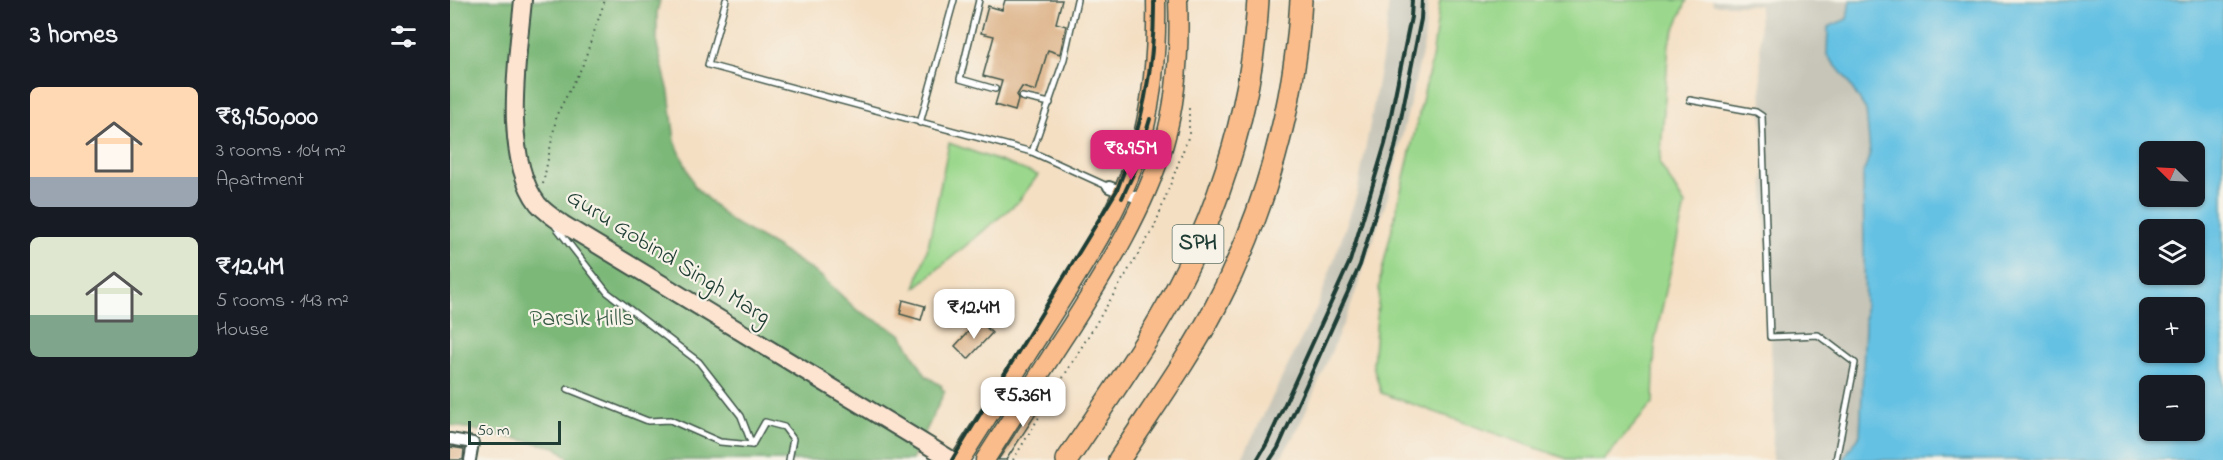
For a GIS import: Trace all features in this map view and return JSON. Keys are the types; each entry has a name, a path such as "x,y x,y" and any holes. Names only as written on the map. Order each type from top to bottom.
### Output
{"highway":[{"name":"SPH","path":"1067,460 1155,327 1199,243 1231,154 1243,108 1252,61 1258,0"},
{"name":"SPH","path":"1119,460 1216,306 1257,213 1285,117 1294,68 1301,0"}],"main road":[{"path":"960,460 1085,261 1142,138 1152,90 1157,34 1155,0"},
{"path":"985,460 1104,273 1143,200 1164,144 1174,93 1179,34 1178,0"}],"street":[{"name":"Guru Gobind Singh Marg","path":"523,0 514,111 525,178 539,204 563,224 952,460"},
{"path":"1116,190 1143,200"},
{"path":"450,439 473,443 470,460"}],"lane":[{"path":"726,0 708,65 1032,152 1116,190"},
{"path":"920,123 954,0"},
{"path":"979,0 960,79 995,89"},
{"path":"1032,152 1050,103 1072,27 1077,0"},
{"path":"1022,97 1050,103"},
{"path":"1690,100 1756,112 1762,116 1770,337 1818,335 1855,363 1836,460"},
{"path":"539,204 607,292 699,362 741,416 752,445"},
{"path":"568,389 648,421 670,420 720,442 752,445"},
{"path":"752,445 765,422 784,427 793,439 789,460"}],"path":[{"path":"539,204 557,114 582,67 605,0"}],"shaded area":[{"path":"1389,0 1428,0 1424,44 1388,196 1350,308 1298,429 1279,460 1241,460 1318,305 1357,194 1385,43"},
{"path":"1712,0 1850,0 1847,19 1827,55 1845,77 1866,110 1870,153 1863,175 1865,325 1860,435 1845,456 1845,460 1772,460 1774,404 1765,225 1759,5 1713,5"}],"green space":[{"name":"Parsik Hills","path":"450,0 660,0 657,12 657,45 669,92 675,141 695,187 731,221 821,276 857,310 901,334 926,376 942,386 941,388 945,391 912,460 571,460 556,447 450,425"},
{"path":"1440,0 1687,0 1669,43 1660,164 1685,205 1655,340 1653,403 1604,460 1570,460 1381,393 1373,365 1380,279 1432,59"},
{"path":"949,143 1038,175 1018,202 915,288 928,247"}],"water":[{"path":"1850,0 2223,0 2223,460 1845,460 1845,456 1860,435 1865,325 1863,175 1870,153 1866,110 1845,77 1827,55 1828,27 1847,19"}],"building":[{"path":"1005,0 1062,0 1056,23 1066,26 1060,54 1048,50 1036,91 1022,87 1017,95 1015,111 995,105 1002,81 983,76 994,36 981,33 988,6 1002,10"},
{"path":"903,300 925,306 921,320 900,314"},
{"path":"979,320 992,333 968,359 955,346"},
{"path":"1041,394 1047,397 1006,460 998,460"},
{"path":"450,447 464,449 463,460 450,460"}],"railway":[{"path":"952,460 1117,190 1126,167 1145,97 1152,49 1154,0"},
{"path":"1257,460 1267,443 1350,261 1385,144 1411,17 1412,0"},
{"path":"1270,460 1278,448 1360,265 1395,148 1421,19 1422,0"},
{"path":"1122,198 1135,170 1150,119"}]}
